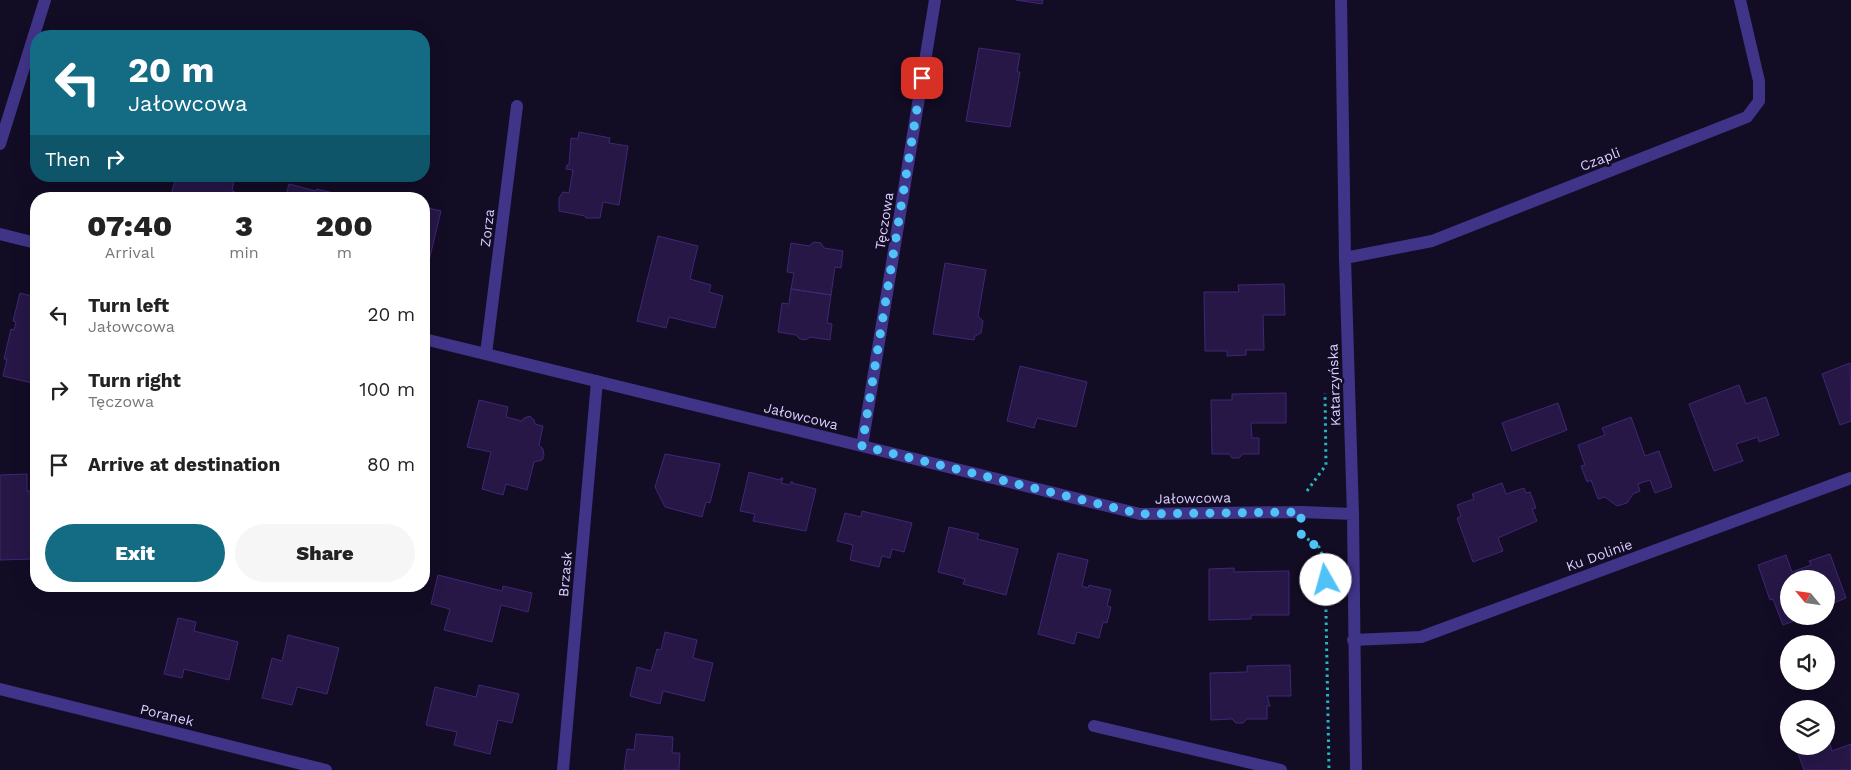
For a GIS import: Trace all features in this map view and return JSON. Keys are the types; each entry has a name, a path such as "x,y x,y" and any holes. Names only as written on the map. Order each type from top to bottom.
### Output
{"street":[{"path":"36,30 45,0"},
{"name":"Tęczowa","path":"862,446 935,0"},
{"name":"Katarzyńska","path":"1341,0 1345,258 1353,514 1356,770"},
{"name":"Czapli","path":"1345,258 1432,242 1747,117 1759,100 1759,81 1740,0"},
{"path":"0,144 30,48"},
{"name":"Zorza","path":"486,354 517,106"},
{"path":"0,234 30,242"},
{"name":"Jałowcowa","path":"430,340 1140,514 1301,512 1353,514"},
{"name":"Brzask","path":"563,770 597,381"},
{"name":"Ku Dolinie","path":"1353,640 1421,637 1851,478"},
{"name":"Poranek","path":"0,689 326,770"},
{"path":"1094,726 1281,770"}],"path":[{"path":"1324,386 1326,465 1302,497 1301,534 1319,547 1325,560 1329,770"}],"building":[{"path":"1016,0 1043,0 1042,4"},
{"path":"979,48 1020,54 1017,72 1020,72 1010,127 966,121"},
{"path":"579,132 610,138 609,143 628,146 619,205 603,202 600,218 586,218 585,216 559,211 559,198 563,192 569,193 573,170 566,169 567,165 569,165 571,138 578,139"},
{"path":"175,182 234,182 232,191 235,192 172,192"},
{"path":"289,184 316,191 317,189 329,192 287,192"},
{"path":"430,208 441,211 430,257"},
{"path":"658,236 698,246 690,279 711,285 709,292 723,296 715,328 669,317 666,328 637,321"},
{"path":"814,242 821,243 824,248 843,251 841,268 835,267 831,295 791,289 794,273 787,272 791,243 809,246"},
{"path":"945,263 986,270 978,316 983,321 981,333 975,336 974,340 933,334"},
{"path":"1284,284 1285,315 1263,315 1264,350 1246,350 1246,355 1227,356 1227,351 1205,351 1204,292 1239,292 1238,285"},
{"path":"791,289 831,295 827,323 832,324 830,340 810,337 806,340 800,339 796,335 778,332 782,303 789,304"},
{"path":"20,293 30,296 30,383 3,376 7,359 4,359 11,329 14,330 16,322 13,321"},
{"path":"1850,363 1851,421 1840,425 1822,374"},
{"path":"1020,366 1087,382 1076,427 1037,418 1034,428 1007,421"},
{"path":"1739,385 1746,404 1766,397 1779,435 1759,442 1758,437 1736,444 1743,461 1714,471 1689,404"},
{"path":"1286,393 1286,423 1251,423 1252,438 1259,438 1259,454 1243,454 1239,458 1232,458 1229,454 1212,454 1211,400 1232,400 1232,394"},
{"path":"479,400 508,407 506,417 522,421 530,416 535,424 543,426 539,445 543,449 544,456 542,460 534,462 527,490 506,484 503,495 482,489 491,452 467,447"},
{"path":"1558,403 1567,430 1512,451 1502,423"},
{"path":"1631,417 1645,456 1659,451 1672,487 1655,493 1650,480 1638,484 1640,491 1633,494 1627,503 1617,506 1605,497 1598,499 1591,480 1587,482 1581,466 1585,465 1578,445 1605,435 1602,428"},
{"path":"665,454 720,464 710,503 706,502 702,517 665,507 655,487"},
{"path":"749,472 780,480 783,478 781,483 789,485 792,481 792,483 816,489 806,531 753,521 755,514 740,511"},
{"path":"27,474 27,491 30,491 30,559 0,560 0,475"},
{"path":"1502,483 1506,494 1524,488 1526,493 1530,492 1536,508 1532,509 1537,521 1498,538 1503,551 1473,562 1457,518 1461,516 1457,505 1474,499 1472,494"},
{"path":"862,511 912,523 904,552 892,549 890,558 882,556 879,567 850,560 853,545 837,541 845,513 861,517"},
{"path":"949,527 979,534 977,539 1018,549 1006,595 963,584 965,579 938,572"},
{"path":"1058,553 1088,560 1082,586 1088,588 1089,585 1111,590 1107,606 1111,607 1107,623 1103,622 1099,638 1077,632 1074,644 1038,634"},
{"path":"1830,554 1846,598 1835,602 1835,570 1797,570 1811,565 1809,561"},
{"path":"1786,555 1791,570 1780,570 1780,617 1773,599 1770,600 1758,565"},
{"path":"1234,568 1234,572 1289,571 1289,615 1251,615 1251,619 1209,620 1209,569"},
{"path":"438,575 502,591 503,586 532,593 528,612 501,605 492,642 444,630 450,609 431,604"},
{"path":"178,618 196,622 194,631 238,642 229,680 184,669 182,678 164,674"},
{"path":"665,632 697,640 693,658 713,663 704,701 663,691 660,704 630,696 637,667 651,671 657,649 661,650"},
{"path":"288,635 339,648 327,694 297,687 292,705 262,698 272,658 282,661"},
{"path":"1290,665 1291,696 1267,696 1270,706 1267,706 1267,719 1247,719 1243,723 1236,723 1232,719 1211,720 1210,673 1247,672 1247,666"},
{"path":"479,685 519,694 512,723 498,720 490,754 454,745 457,732 426,725 435,687 476,697"},
{"path":"636,734 673,737 672,753 680,753 679,770 624,770 627,749 634,750"},
{"path":"1851,744 1851,770 1804,770 1799,755 1835,755 1835,750"}],"route":[{"path":"922,78 862,446 1140,514 1301,512 1301,534 1319,547 1325,560 1326,580"}]}
